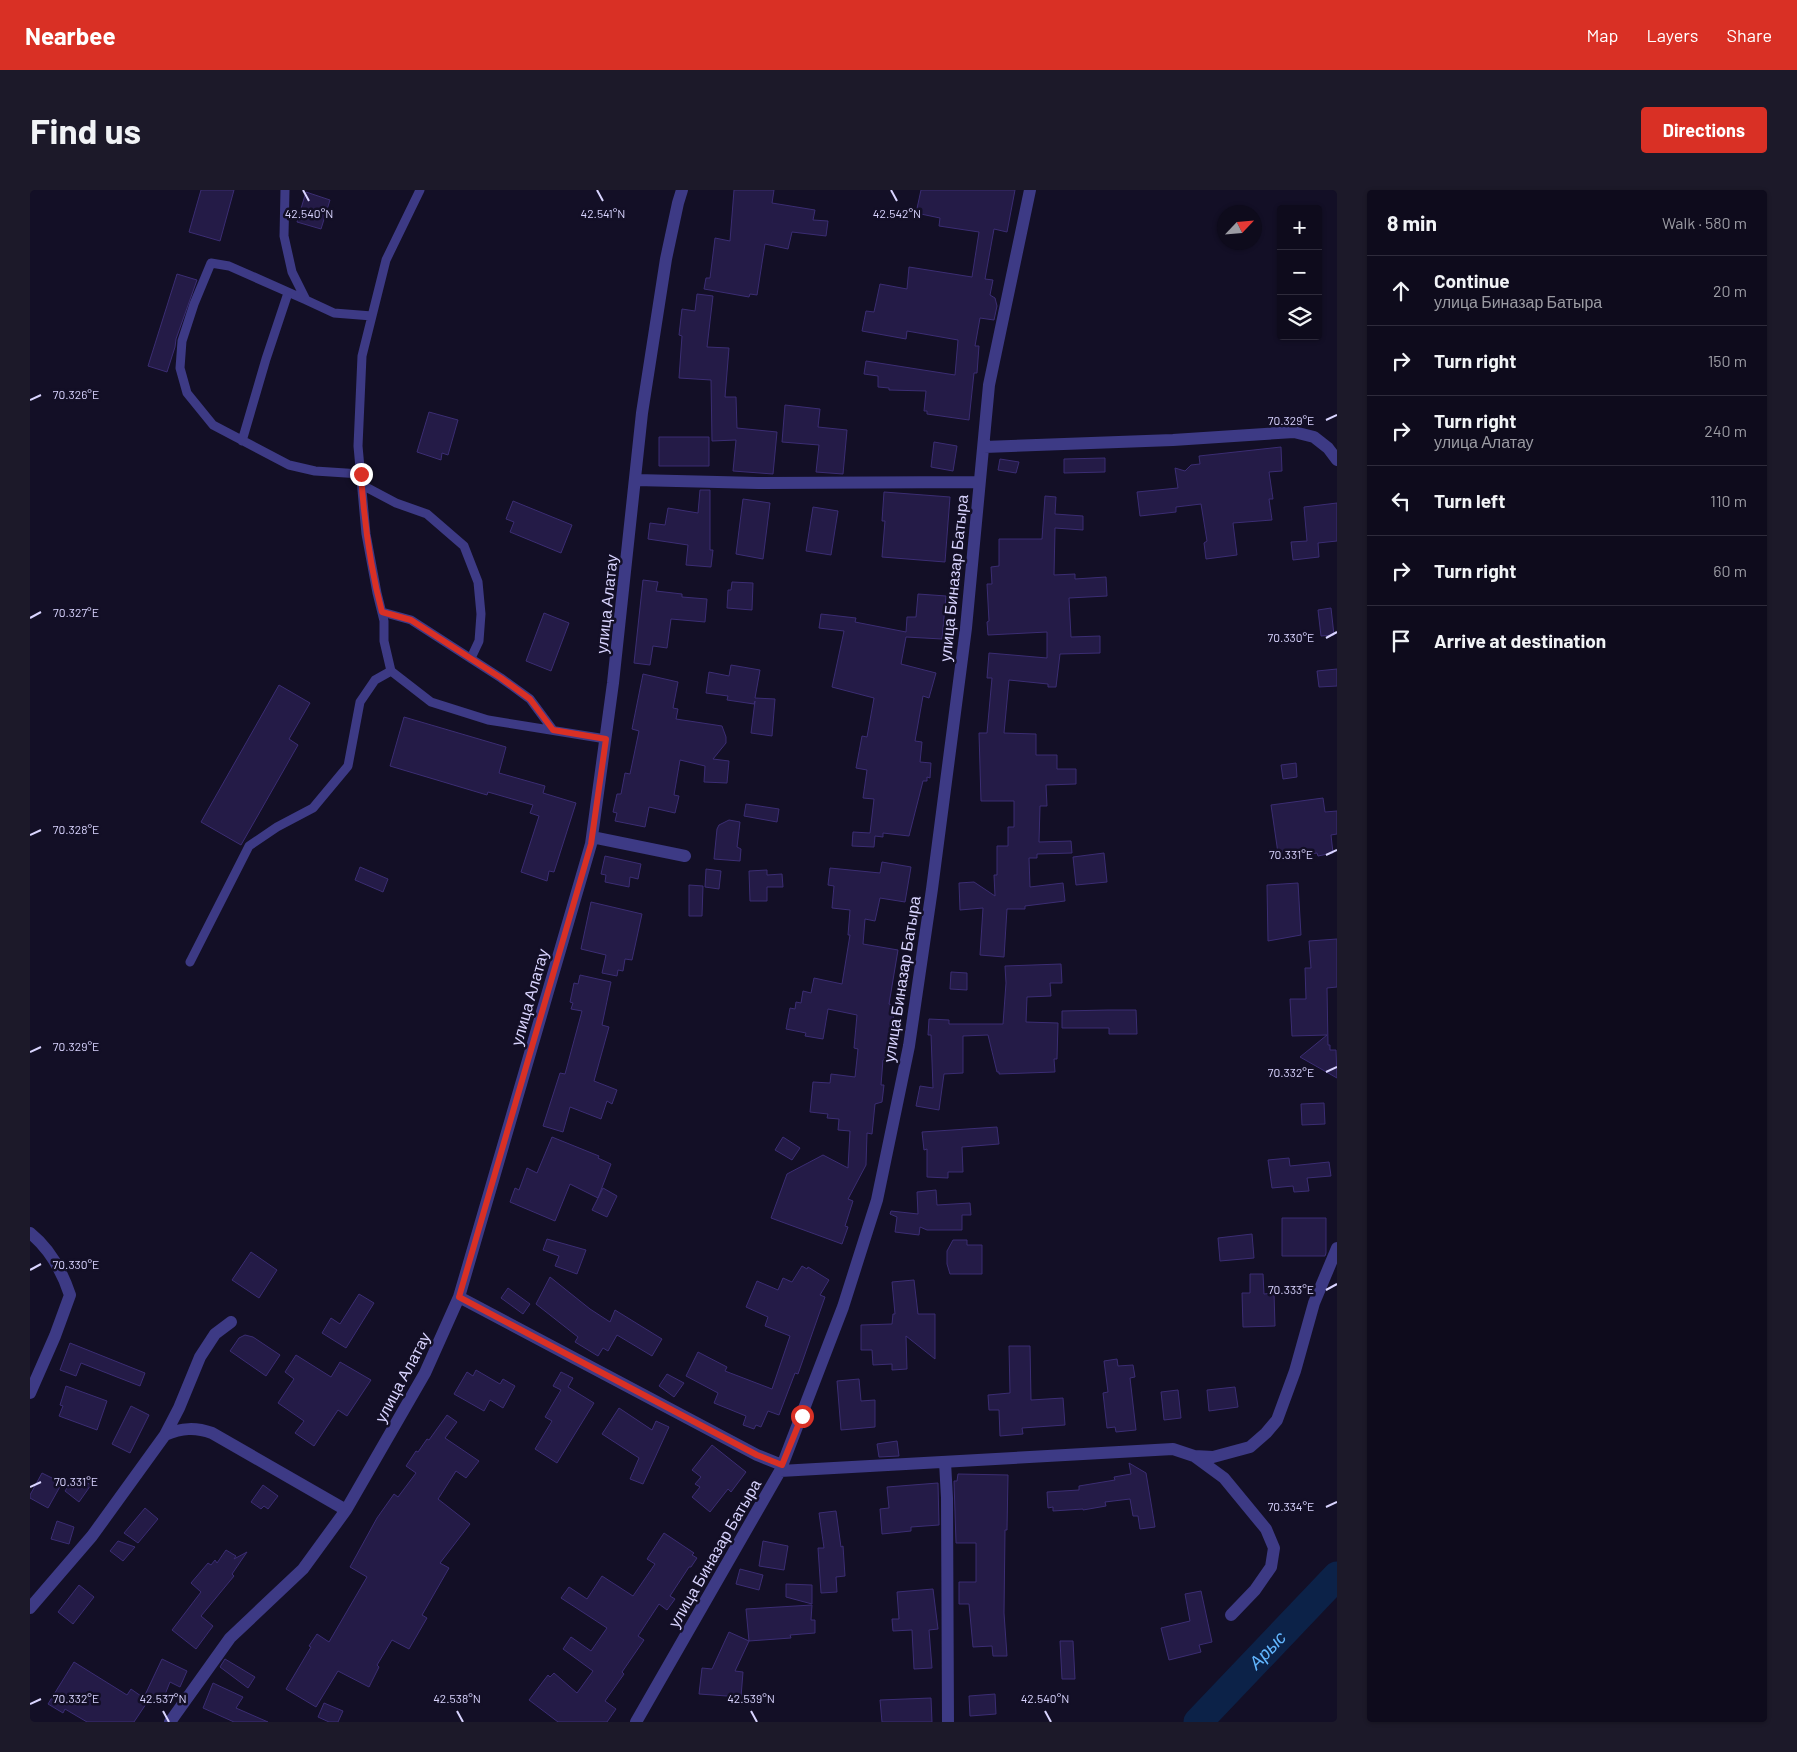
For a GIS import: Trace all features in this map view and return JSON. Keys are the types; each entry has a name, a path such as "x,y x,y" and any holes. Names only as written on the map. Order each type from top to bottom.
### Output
{"street":[{"name":"улица Алатау","path":"170,1722 230,1638 303,1569 346,1510 425,1373 459,1297 592,838 606,739 642,413 666,259 682,190"},
{"name":"улица Биназар Батыра","path":"636,1722 781,1468 843,1307 877,1200 909,1046 932,889 966,628 989,385 1030,190"},
{"path":"984,447 1173,440 1294,432 1314,437 1328,448 1337,460"},
{"path":"636,480 758,483 979,482"},
{"path":"592,838 684,856"},
{"path":"30,1233 39,1240 62,1271 70,1295 55,1336 30,1393"},
{"path":"459,1297 781,1468 945,1462 1173,1449 1194,1456 1213,1457 1250,1447 1277,1420 1295,1371 1314,1303 1337,1248"},
{"path":"30,1608 92,1536 165,1435 179,1408 200,1357 215,1334 232,1322"},
{"path":"165,1435 188,1428 212,1433 346,1510"},
{"path":"1194,1456 1224,1478 1266,1530 1274,1548 1271,1567 1255,1590 1231,1615"},
{"path":"945,1462 947,1498 948,1722"}],"lane":[{"path":"286,190 284,236 292,272 306,300"},
{"path":"420,190 386,260 362,356 358,446 366,534 384,620 384,641 391,671 431,702 488,720 606,739"},
{"path":"361,474 315,471 289,465 213,425 187,393 180,368 182,341 194,304 211,264 229,266 334,313 372,316"},
{"path":"242,441 288,293"},
{"path":"362,485 396,503 427,514 464,546 478,582 481,614 479,641 470,658"},
{"path":"382,612 411,620 530,699 553,730"},
{"path":"190,962 249,846 277,827 313,808 348,766 360,702 375,680 391,671"}],"building":[{"path":"201,190 234,190 220,241 189,232"},
{"path":"734,190 774,190 772,203 815,210 813,220 828,221 826,236 792,232 788,249 765,244 757,295 750,294 749,297 704,289 706,278 710,278 715,238 730,241"},
{"path":"921,190 1015,190 1007,232 994,229 985,279 993,280 990,295 995,298 997,306 994,320 980,318 975,346 979,346 977,373 974,373 969,420 927,414 927,411 924,411 926,391 889,390 889,388 878,387 878,376 864,374 866,361 955,375 958,340 907,331 906,339 862,331 866,311 874,312 880,284 907,289 909,267 972,277 979,232 939,226 940,218 916,213"},
{"path":"306,192 330,200 321,229 297,222"},
{"path":"177,274 197,280 176,339 167,372 148,366"},
{"path":"697,294 713,296 707,347 729,348 725,397 736,397 737,428 777,432 773,474 733,471 736,440 712,441 711,380 679,378 682,336 679,335 682,309 695,311"},
{"path":"785,405 820,409 818,427 847,430 843,474 816,472 819,445 782,442"},
{"path":"429,412 458,420 448,455 442,453 441,460 417,452"},
{"path":"659,437 709,437 709,466 659,466"},
{"path":"934,442 957,446 953,471 931,467"},
{"path":"1281,447 1282,471 1269,472 1273,499 1269,499 1272,520 1233,523 1237,555 1206,559 1204,543 1207,541 1201,504 1176,507 1176,512 1140,516 1137,492 1178,488 1175,468 1185,471 1191,465 1200,464 1199,456"},
{"path":"1105,458 1105,472 1064,473 1064,459"},
{"path":"1000,459 1019,462 1016,473 998,470"},
{"path":"700,490 710,490 710,550 713,550 711,567 686,565 688,545 648,539 650,523 665,525 668,508 698,513"},
{"path":"884,492 950,497 945,562 882,557 885,521 882,521"},
{"path":"1045,496 1056,497 1055,514 1083,516 1083,530 1055,528 1054,575 1075,574 1075,579 1106,577 1107,596 1069,598 1071,637 1100,636 1100,653 1060,654 1056,687 1048,687 1048,684 1009,680 1004,733 1036,734 1036,755 1057,755 1057,769 1076,769 1076,784 1046,785 1047,806 1040,806 1039,842 1071,841 1072,853 1037,854 1037,858 1029,858 1030,887 1063,883 1065,901 1025,906 1025,909 1007,909 1004,957 980,955 983,908 960,910 959,883 974,882 995,896 994,875 997,875 997,846 1008,846 1008,827 1014,827 1014,801 981,801 979,733 987,733 992,678 987,678 989,653 1047,658 1047,632 988,635 987,584 992,584 991,567 999,566 999,539 1042,539"},
{"path":"743,499 770,503 763,559 736,554"},
{"path":"513,501 572,525 561,553 510,532 514,522 506,519"},
{"path":"1337,503 1337,541 1318,543 1319,557 1293,560 1291,542 1307,541 1304,507"},
{"path":"813,507 838,511 831,555 806,551"},
{"path":"643,580 658,582 656,591 682,594 682,597 707,599 705,622 671,619 667,648 653,646 650,665 634,663"},
{"path":"732,582 753,583 752,610 727,608 728,590 731,590"},
{"path":"918,594 946,596 942,639 906,637 901,664 936,673 929,698 923,696 915,741 922,742 920,762 931,763 930,778 927,777 927,781 923,781 909,836 883,833 883,837 875,836 874,847 852,846 853,832 870,833 874,799 863,798 867,770 856,768 862,736 867,737 874,698 832,687 844,631 819,628 821,614 856,618 855,622 906,632 907,617 916,617"},
{"path":"1331,608 1334,635 1321,636 1318,610"},
{"path":"544,613 569,623 551,671 526,661"},
{"path":"731,665 760,670 755,698 775,699 772,736 751,733 755,701 754,704 727,700 728,696 706,693 709,672 729,676"},
{"path":"1337,669 1337,686 1319,687 1317,671"},
{"path":"643,674 678,682 673,708 678,709 676,719 722,726 726,743 713,759 729,761 727,783 704,782 705,766 680,760 674,795 679,796 675,813 649,807 645,827 615,821 617,813 613,812 617,794 621,794 625,773 630,774 639,731 632,729"},
{"path":"279,685 310,703 289,739 298,745 241,845 201,822"},
{"path":"404,717 506,747 499,773 545,786 543,793 576,803 554,872 549,871 547,881 521,872 539,816 530,813 533,805 488,792 487,795 390,766"},
{"path":"1296,763 1297,777 1283,779 1281,765"},
{"path":"1323,798 1325,812 1337,811 1337,834 1331,835 1333,853 1318,856 1317,853 1303,855 1302,849 1278,853 1271,805"},
{"path":"746,804 779,809 777,822 744,816"},
{"path":"729,820 740,822 737,847 741,849 740,861 714,859 717,829 719,825"},
{"path":"1104,853 1107,882 1076,885 1073,857"},
{"path":"605,856 641,864 638,879 630,877 629,887 605,882 606,875 601,874"},
{"path":"882,862 911,867 905,902 880,898 875,921 865,919 863,944 898,950 889,1004 895,1006 893,1021 891,1020 887,1060 883,1060 881,1085 884,1085 882,1102 875,1104 872,1134 867,1133 866,1165 848,1199 853,1201 845,1226 848,1227 842,1244 771,1218 787,1174 823,1155 848,1168 850,1131 838,1130 839,1119 827,1118 828,1114 810,1112 813,1082 830,1083 831,1074 855,1077 858,1049 854,1048 857,1015 828,1009 823,1039 805,1036 806,1033 786,1029 790,1008 795,1009 796,1002 801,1003 803,991 811,993 814,978 842,984 850,935 848,935 850,910 832,908 834,886 828,885 830,868 880,873"},
{"path":"360,867 388,879 383,892 355,880"},
{"path":"706,869 721,871 719,889 705,887"},
{"path":"767,870 767,875 782,874 783,887 767,887 767,901 750,901 749,871"},
{"path":"1298,883 1301,935 1268,941 1267,885"},
{"path":"689,885 703,886 702,916 689,916"},
{"path":"591,902 642,914 632,960 625,959 623,971 618,970 617,976 602,973 606,955 581,949"},
{"path":"1337,939 1337,987 1327,988 1328,1045 1330,1045 1330,1050 1336,1050 1337,1078 1300,1057 1327,1035 1292,1036 1290,999 1306,999 1305,968 1311,968 1309,941"},
{"path":"1061,964 1062,983 1050,983 1051,996 1027,997 1026,1022 1058,1023 1057,1059 1054,1059 1055,1072 999,1074 988,1035 963,1036 963,1073 944,1074 939,1110 916,1106 920,1086 933,1088 931,1035 928,1035 929,1019 949,1020 949,1024 1003,1024 1006,983 1005,966"},
{"path":"951,972 967,973 967,990 950,989"},
{"path":"580,975 611,982 602,1025 609,1027 594,1081 617,1090 612,1104 607,1101 601,1119 570,1107 563,1132 543,1126 560,1073 565,1074 582,1011 571,1009 573,1003 570,1002 574,983 578,984"},
{"path":"1136,1010 1137,1034 1109,1034 1109,1028 1062,1028 1062,1011"},
{"path":"1324,1103 1325,1124 1302,1125 1301,1104"},
{"path":"997,1127 999,1144 962,1147 963,1172 948,1172 948,1178 927,1177 927,1149 924,1150 922,1132"},
{"path":"552,1137 599,1156 598,1158 611,1164 598,1198 570,1184 555,1221 510,1202 515,1188 519,1190 527,1168 537,1173"},
{"path":"783,1137 800,1148 792,1160 775,1150"},
{"path":"1289,1158 1290,1166 1329,1162 1331,1176 1307,1178 1309,1191 1294,1192 1293,1186 1272,1188 1268,1160"},
{"path":"603,1188 617,1196 607,1217 592,1210"},
{"path":"936,1190 937,1205 970,1203 971,1215 962,1215 962,1230 927,1230 920,1227 919,1235 895,1232 897,1217 890,1214 891,1211 918,1214 917,1192"},
{"path":"1282,1218 1326,1218 1325,1256 1282,1256"},
{"path":"1252,1234 1254,1258 1220,1261 1218,1238"},
{"path":"547,1239 586,1250 577,1274 555,1266 559,1256 543,1250"},
{"path":"953,1240 967,1240 967,1245 982,1245 982,1274 950,1274 947,1264 947,1251"},
{"path":"251,1252 277,1270 259,1298 232,1280"},
{"path":"802,1266 807,1269 808,1267 829,1280 820,1295 825,1297 798,1374 795,1373 779,1415 768,1411 761,1427 756,1425 754,1429 743,1425 746,1416 714,1403 718,1393 686,1376 698,1352 727,1367 725,1371 772,1389 790,1336 765,1326 768,1317 746,1307 757,1281 778,1290 783,1278 792,1282"},
{"path":"1250,1274 1263,1274 1264,1294 1274,1293 1275,1326 1243,1327 1242,1293 1250,1293"},
{"path":"550,1277 590,1309 610,1322 615,1310 662,1339 652,1356 617,1335 608,1351 603,1348 598,1356 575,1342 578,1337 536,1304"},
{"path":"914,1280 918,1314 935,1314 935,1359 906,1336 907,1369 892,1370 892,1364 873,1365 872,1350 861,1350 861,1325 892,1324 893,1314 895,1314 892,1282"},
{"path":"508,1288 530,1304 523,1314 501,1298"},
{"path":"359,1294 374,1303 346,1348 322,1333 331,1318 340,1324"},
{"path":"245,1335 253,1337 280,1355 266,1376 230,1351 239,1338"},
{"path":"70,1343 145,1373 140,1386 81,1363 76,1376 60,1370"},
{"path":"1009,1346 1030,1346 1031,1400 1063,1398 1065,1425 1022,1428 1023,1434 1000,1436 999,1410 989,1410 988,1395 1010,1393"},
{"path":"296,1355 331,1377 340,1362 371,1380 347,1416 338,1410 314,1446 295,1433 304,1421 278,1403 294,1379 285,1372"},
{"path":"1117,1359 1118,1366 1133,1365 1135,1377 1130,1378 1136,1430 1116,1432 1115,1427 1107,1428 1103,1393 1108,1392 1104,1361"},
{"path":"476,1370 500,1384 503,1379 515,1386 503,1408 490,1400 484,1411 454,1394 467,1372 473,1376"},
{"path":"561,1372 573,1378 568,1387 594,1403 557,1463 535,1449 552,1421 545,1417 561,1390 553,1386"},
{"path":"667,1374 684,1383 674,1397 659,1386"},
{"path":"859,1379 861,1401 875,1400 875,1427 841,1430 837,1381"},
{"path":"66,1386 107,1401 97,1430 59,1416 63,1406 60,1405"},
{"path":"1235,1387 1238,1407 1209,1411 1207,1390"},
{"path":"1178,1390 1181,1418 1164,1420 1161,1392"},
{"path":"131,1406 149,1415 130,1453 112,1444"},
{"path":"619,1408 652,1430 656,1421 669,1427 643,1484 630,1479 639,1458 602,1434"},
{"path":"447,1415 457,1422 445,1438 479,1461 466,1478 456,1471 438,1499 470,1524 440,1563 449,1568 422,1615 427,1618 409,1649 392,1640 377,1665 379,1667 369,1687 338,1671 316,1707 286,1689 317,1634 329,1642 367,1577 350,1567 377,1518 394,1494 398,1497 416,1473 406,1466 416,1451 418,1452 427,1439 429,1440"},
{"path":"897,1441 899,1456 879,1457 877,1444"},
{"path":"712,1445 746,1472 731,1492 728,1489 710,1512 692,1497 700,1487 695,1484 701,1477 692,1470"},
{"path":"1129,1463 1146,1473 1155,1527 1140,1529 1138,1516 1133,1516 1130,1499 1105,1502 1106,1506 1083,1510 1053,1511 1053,1507 1048,1508 1047,1492 1079,1490 1079,1486 1115,1480 1114,1477 1131,1474"},
{"path":"42,1473 62,1483 48,1508 30,1498"},
{"path":"958,1474 1008,1475 1004,1613 1007,1656 993,1656 992,1646 973,1647 969,1604 959,1604 959,1582 976,1582 976,1543 956,1543 954,1481 957,1481"},
{"path":"75,1476 91,1485 79,1502 65,1491"},
{"path":"938,1483 939,1525 911,1527 911,1531 882,1534 880,1509 889,1508 887,1487"},
{"path":"263,1485 278,1496 268,1509 264,1506 261,1509 251,1502"},
{"path":"145,1508 158,1519 138,1543 124,1533"},
{"path":"836,1511 841,1547 843,1546 845,1576 836,1577 837,1592 821,1593 818,1548 824,1548 819,1513"},
{"path":"57,1521 74,1527 69,1544 51,1539"},
{"path":"664,1533 694,1553 692,1555 697,1558 670,1596 675,1599 667,1610 659,1604 638,1636 644,1640 605,1701 616,1709 607,1722 558,1722 529,1700 548,1675 550,1677 554,1673 577,1693 593,1671 563,1649 571,1637 591,1651 607,1628 561,1598 569,1587 587,1599 602,1576 633,1596 655,1564 647,1559"},
{"path":"118,1541 135,1547 123,1561 110,1551"},
{"path":"763,1541 788,1546 784,1570 759,1566"},
{"path":"226,1550 236,1556 234,1559 247,1552 232,1574 234,1576 201,1616 213,1626 196,1649 172,1630 201,1592 191,1583 208,1563 211,1565 215,1560 217,1563"},
{"path":"740,1569 763,1575 759,1590 736,1584"},
{"path":"786,1584 812,1585 812,1604 786,1597"},
{"path":"79,1585 94,1597 73,1624 58,1612"},
{"path":"933,1589 938,1629 929,1630 932,1668 914,1669 912,1630 893,1631 892,1619 899,1619 897,1592"},
{"path":"1201,1591 1212,1642 1199,1645 1201,1652 1169,1660 1161,1628 1190,1621 1185,1594"},
{"path":"812,1605 811,1620 815,1620 815,1633 790,1635 791,1638 749,1641 746,1609"},
{"path":"729,1632 749,1641 735,1671 743,1672 741,1697 699,1694 702,1668 712,1669"},
{"path":"1060,1641 1073,1641 1075,1679 1062,1679"},
{"path":"162,1659 187,1671 180,1687 170,1682 162,1702 145,1695"},
{"path":"225,1659 255,1677 248,1688 220,1667"},
{"path":"74,1662 127,1695 131,1689 148,1701 134,1722 87,1722 65,1709 63,1713 48,1704"},
{"path":"213,1683 243,1697 236,1708 268,1722 234,1722 203,1708"},
{"path":"995,1694 996,1714 970,1716 969,1696"},
{"path":"931,1698 932,1722 882,1722 880,1700"},
{"path":"324,1703 343,1711 338,1722 329,1722 318,1717"}],"waterway":[{"name":"Арыс","path":"1198,1722 1337,1576"}],"route":[{"path":"361,474 366,534 382,612 411,620 501,678 530,699 553,730 606,739 591,844 459,1297 757,1455 782,1465 802,1416"}]}
